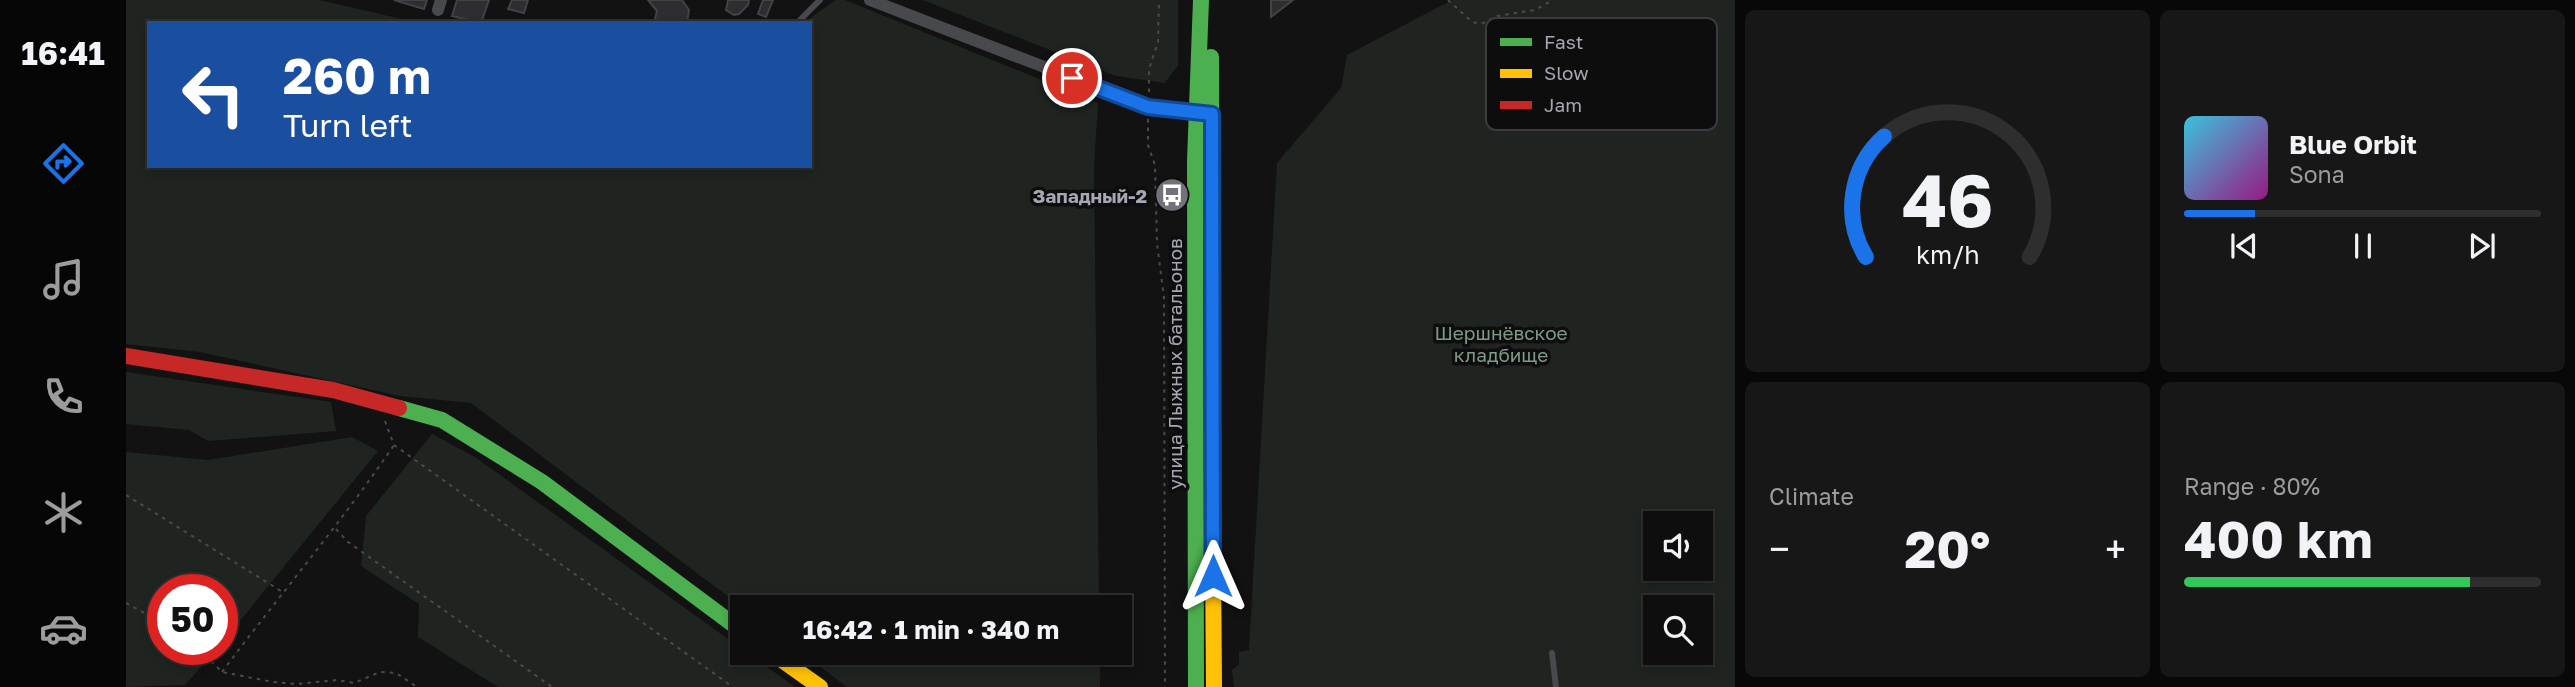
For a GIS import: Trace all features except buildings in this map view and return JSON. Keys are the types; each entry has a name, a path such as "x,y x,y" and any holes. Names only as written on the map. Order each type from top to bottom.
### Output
{"main road":[{"name":"улица Лыжных батальонов","path":"1201,0 1214,687"},
{"name":"улица Лыжных батальонов","path":"1196,687 1195,161 1205,113 1211,0"},
{"path":"126,356 333,390 442,420 479,440 542,482 730,622"},
{"path":"789,665 820,687"}],"street":[{"path":"870,0 1148,107 1205,113"}],"lane":[{"path":"799,21 820,0"},
{"path":"1552,653 1556,687"}],"path":[{"path":"1158,42 1159,0"},
{"path":"1448,0 1472,22 1480,24 1486,21"},
{"path":"1493,18 1535,10 1553,0"},
{"path":"1155,165 1157,243 1164,298 1165,687"},
{"path":"383,403 384,420 394,445 733,687"},
{"path":"222,672 282,591 335,527 394,445"},
{"path":"126,495 282,591"},
{"path":"335,527 348,542 552,687"},
{"path":"126,603 147,614"},
{"path":"215,665 222,672 297,684 337,680 354,683 380,672 396,673 417,687"}],"green space":[{"path":"126,0 319,0 410,21 147,21 147,168 812,168 812,21 806,21 836,0 845,0 1098,103 1094,168 1099,595 730,595 730,598 471,403 400,396 200,352 126,344"},
{"path":"923,0 1178,0 1178,65 1165,83 1116,76"},
{"name":"Шершнёвское кладбище","path":"1452,0 1735,0 1735,687 1234,687 1232,670 1239,665 1239,652 1249,650 1277,163 1341,88 1347,55"},
{"path":"126,372 331,402 336,431 208,441 189,430 126,424"},
{"path":"432,434 475,457 730,640 730,665 765,665 795,687 498,687 418,637 419,604 361,566 366,516"},
{"path":"352,437 378,451 238,623 238,574 147,574 147,665 203,665 185,685 126,687 126,452 208,460"},
{"path":"818,665 1100,665 1100,687 847,687"}],"traffic: fast":[{"path":"1196,687 1195,161 1201,0"},
{"path":"1211,57 1213,560"},
{"path":"399,408 442,420 542,482 730,622"}],"traffic: slow":[{"path":"1213,560 1214,687"},
{"path":"789,665 820,687"}],"traffic: jam":[{"path":"126,356 333,390 399,408"}],"place":[{"name":"Западный-2","path":"1172,195"}],"route":[{"path":"1072,78 1148,107 1212,114 1213,576"}]}
